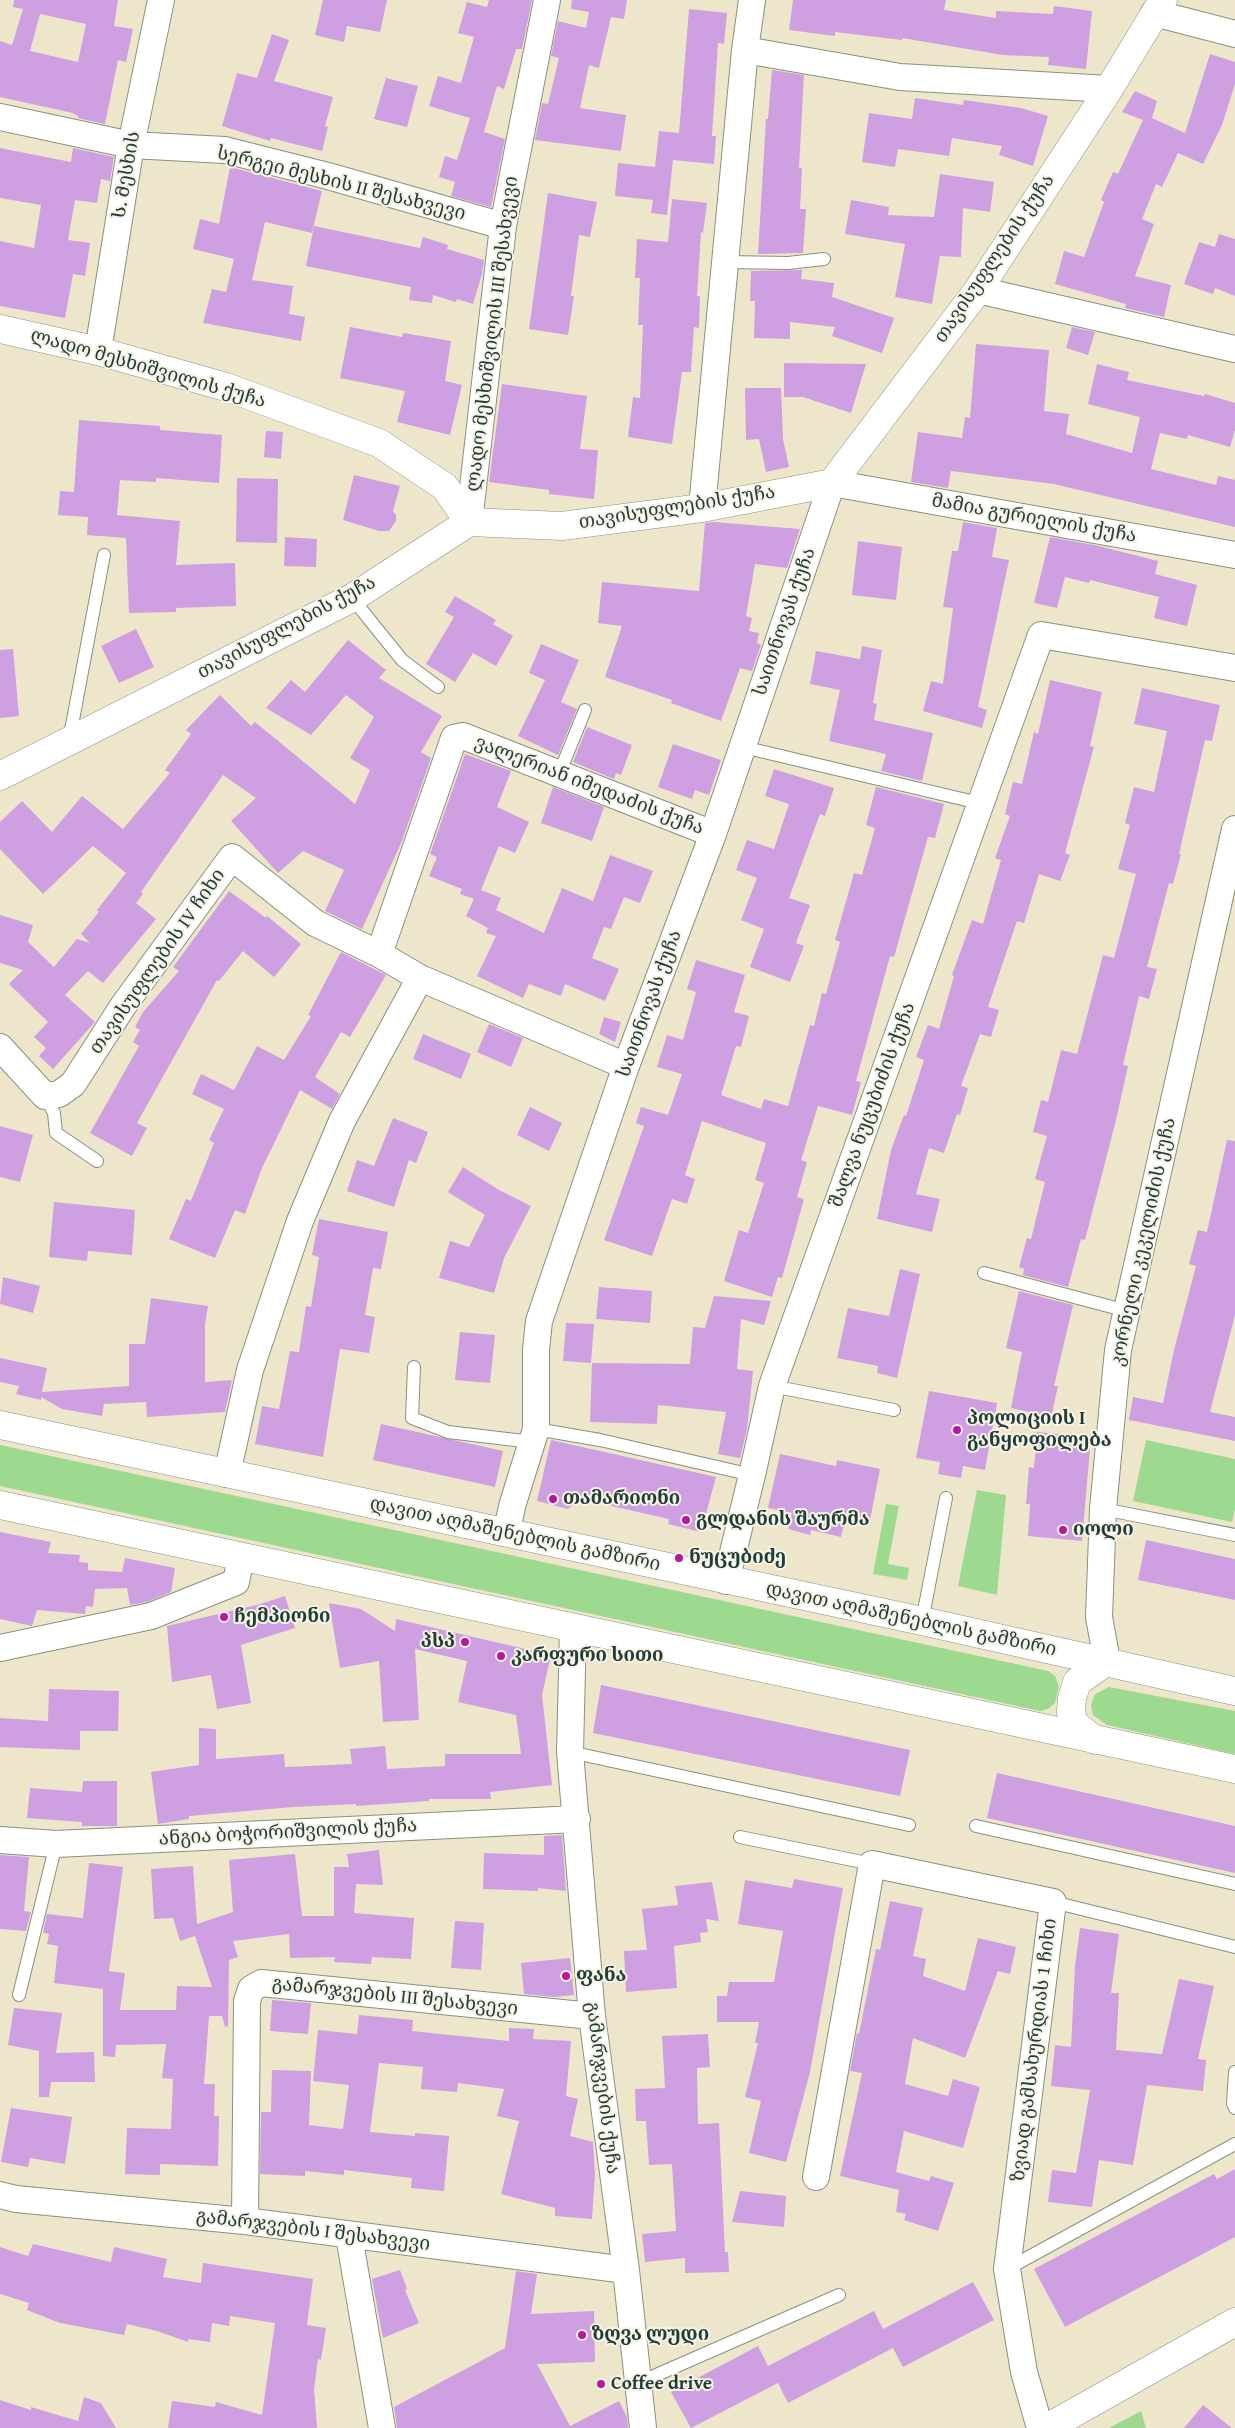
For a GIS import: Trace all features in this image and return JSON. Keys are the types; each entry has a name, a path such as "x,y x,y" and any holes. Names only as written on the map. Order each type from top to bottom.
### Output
{"main road":[{"name":"თავისუფლების ქუჩა","path":"0,776 352,598 469,522 562,526 702,508 832,482 978,290 1109,89 1159,6"},
{"name":"ლადო მესხიშვილის ქუჩა","path":"0,329 98,351 226,387 379,443 445,487 469,522"},
{"name":"დავით აღმაშენებლის გამზირი","path":"0,1425 726,1581 922,1621 1235,1691"},
{"path":"0,1505 1235,1769"},
{"path":"1095,1740 1074,1724 1072,1698 1077,1682 1106,1661"},
{"path":"1047,2428 1235,2322"}],"street":[{"name":"Ს. Მესხის","path":"98,351 132,145 161,0"},
{"name":"ლადო მესხიშვილის III შესახვევი","path":"469,522 503,226 547,0"},
{"path":"702,508 745,50 752,0"},
{"path":"1159,6 1235,34"},
{"path":"745,50 900,77 1109,89"},
{"name":"სერგეი მესხის II შესახვევი","path":"0,117 132,145 225,150 328,176 503,226"},
{"path":"978,290 1235,349"},
{"name":"მამია გურიელის ქუჩა","path":"832,482 1235,555"},
{"name":"საითნოვას ქუჩა","path":"506,1533 513,1503 534,1435 536,1350 539,1321 626,1066 713,834 832,482"},
{"name":"შალვა ნუცუბიძის ქუჩა","path":"726,1581 772,1386 915,989 979,803 1041,635 1235,668"},
{"name":"ვალერიან იმედაძის ქუჩა","path":"379,954 454,738 463,736 713,834"},
{"name":"კორნელი კეკელიძის ქუჩა","path":"1106,1661 1099,1617 1103,1509 1118,1350 1235,829"},
{"name":"თავისუფლების IV ჩიხი","path":"46,1096 60,1094 72,1084 123,1006 232,857 315,922 379,954 420,978 626,1066"},
{"path":"227,1474 250,1370 300,1221 342,1121 420,978"},
{"path":"0,1047 46,1096"},
{"path":"0,1648 151,1616 236,1582 242,1557"},
{"name":"გამარჯვების ქუჩა","path":"573,1628 570,1752 592,2016 626,2270 643,2428"},
{"name":"ანგია ბოჭორიშვილის ქუჩა","path":"0,1840 56,1844 577,1819"},
{"path":"816,2177 872,1864"},
{"name":"ზვიად გამსახურდიას 1 ჩიხი","path":"872,1864 1053,1902 1007,2269 1024,2372 1040,2428"},
{"name":"გამარჯვების III შესახვევი","path":"245,2221 247,2000 251,1989 261,1983 592,2016"},
{"name":"გამარჯვების I შესახვევი","path":"0,2195 16,2199 245,2221 349,2236 626,2270"},
{"path":"349,2236 382,2428"}],"lane":[{"path":"725,262 788,262 824,259"},
{"path":"69,741 104,555"},
{"path":"352,598 402,660 438,687"},
{"path":"559,774 585,710"},
{"path":"743,747 979,803"},
{"path":"46,1096 54,1113 56,1133 97,1161"},
{"path":"984,1273 1127,1311"},
{"path":"414,1367 412,1418 448,1432 534,1435 600,1440 752,1475"},
{"path":"772,1386 894,1410"},
{"path":"922,1621 946,1498"},
{"path":"1103,1509 1235,1535"},
{"path":"570,1752 909,1825"},
{"path":"976,1826 1235,1884"},
{"path":"740,1837 872,1864"},
{"path":"19,1995 56,1844"},
{"path":"1053,1902 1235,1947"},
{"path":"1235,2072 1233,2104 1235,2108"},
{"path":"1007,2269 1235,2144"},
{"path":"638,2383 839,2295"}],"green space":[{"path":"1146,1440 1235,1459 1235,1509 1232,1522 1133,1501"},
{"path":"0,1445 1048,1671 1055,1676 1059,1686 1055,1703 1048,1709 1040,1711 0,1486"},
{"path":"977,1490 1006,1495 997,1595 958,1586"},
{"path":"886,1504 899,1506 888,1564 909,1568 907,1580 873,1574"},
{"path":"1109,1687 1235,1711 1235,1754 1107,1725 1093,1715 1091,1705 1095,1694"},
{"path":"1141,2411 1146,2428 1109,2428"}],"building":[{"path":"14,0 118,0 114,26 133,29 126,62 118,60 105,124 78,118 73,113 0,97 0,41 12,45 23,9 13,7","holes":["40,14 86,24 78,62 30,51"]},
{"path":"323,0 387,0 380,32 347,26 344,42 315,35"},
{"path":"489,0 532,0 522,49 516,49 504,89 497,86 484,132 505,139 491,207 451,196 455,182 439,177 445,156 457,160 470,118 429,106 438,76 461,83 474,37 458,33 467,2 487,7"},
{"path":"572,0 627,0 624,19 611,17 599,68 589,65 580,108 626,115 621,151 535,140 542,103 548,104 559,58 551,56 558,21 586,28 589,12 571,9"},
{"path":"793,0 946,0 944,10 996,18 996,11 1053,14 1054,6 1092,11 1086,69 1048,65 1049,57 1003,55 902,38 902,40 835,32 835,36 789,30"},
{"path":"689,9 727,13 724,44 718,43 712,136 716,136 714,164 673,160 667,215 651,213 653,200 615,196 618,163 655,167 659,131 679,133"},
{"path":"272,34 289,40 274,81 333,97 325,126 328,127 322,151 271,138 270,141 222,126 237,73 257,78"},
{"path":"1210,54 1235,62 1235,84 1222,125 1203,164 1178,153 1162,187 1156,184 1142,219 1154,224 1135,276 1171,285 1164,317 1125,308 1126,304 1055,284 1064,251 1084,257 1104,202 1101,200 1113,172 1118,174 1143,120 1122,112 1135,91 1157,101 1152,118 1185,133"},
{"path":"772,70 804,75 799,168 802,168 800,209 806,209 803,253 758,254 766,119 768,119"},
{"path":"386,78 418,86 407,127 374,119"},
{"path":"915,98 963,105 964,100 1021,108 1048,116 1033,166 999,155 1002,146 952,138 949,156 898,149 895,167 862,162 869,113 912,119"},
{"path":"0,148 71,162 73,148 114,157 110,181 101,179 97,203 75,200 68,240 90,243 85,276 73,274 65,318 0,306 0,241 34,248 41,205 0,198"},
{"path":"230,167 322,191 312,233 265,222 252,280 293,286 289,314 305,317 301,341 203,323 212,289 226,292 234,259 193,249 200,219 219,224"},
{"path":"940,174 994,182 990,212 963,208 961,257 940,256 932,304 895,297 905,244 845,234 851,200 889,207 888,215 934,217"},
{"path":"548,193 597,202 590,237 579,235 571,296 574,296 568,335 529,329"},
{"path":"672,199 707,203 703,233 701,232 697,296 700,296 699,328 694,327 691,372 682,372 672,444 628,437 633,397 640,398 643,325 638,325 640,278 635,278 637,239 668,242"},
{"path":"314,226 420,248 423,237 448,245 447,249 484,260 473,304 457,299 456,302 433,295 432,303 409,300 411,287 306,266"},
{"path":"1219,234 1235,239 1235,296 1215,288 1213,294 1184,284 1199,242 1215,247"},
{"path":"802,270 801,279 834,283 832,297 894,318 882,353 832,336 835,327 790,322 790,339 754,338 755,301 750,301 751,271"},
{"path":"350,327 402,337 403,333 451,341 445,381 462,385 450,435 397,422 405,391 340,378"},
{"path":"1072,327 1095,332 1088,355 1066,348"},
{"path":"976,344 1049,350 1044,411 1069,414 1066,434 1132,453 1140,417 1088,404 1097,364 1129,372 1127,380 1204,396 1205,394 1235,403 1235,430 1230,447 1188,435 1187,439 1160,433 1151,469 1216,485 1218,476 1235,480 1235,527 1054,484 951,471 948,488 911,482 918,432 962,438 965,417 970,418"},
{"path":"784,363 866,364 851,413 803,397 784,397"},
{"path":"502,384 587,396 580,449 598,450 594,499 549,494 549,490 489,482"},
{"path":"745,388 781,388 783,439 789,467 766,472 759,439 746,440"},
{"path":"79,420 160,426 160,430 222,435 219,483 156,478 156,482 120,480 117,515 180,521 176,565 235,563 236,606 176,608 176,612 129,613 126,538 87,535 88,517 58,515 60,491 74,492"},
{"path":"266,431 283,432 281,459 264,457"},
{"path":"354,475 400,486 393,511 396,515 396,521 389,531 379,531 343,520"},
{"path":"237,478 278,479 277,543 236,542"},
{"path":"714,522 800,529 787,568 755,564 746,616 752,618 749,631 759,633 757,643 761,645 752,671 740,668 721,721 671,703 672,700 605,677 622,626 598,623 602,582 699,591 705,523"},
{"path":"963,522 997,528 992,557 1009,560 978,707 987,710 982,728 923,711 931,681 943,684 953,608 943,607 952,551 958,551"},
{"path":"285,537 317,539 316,567 284,566"},
{"path":"1050,537 1099,546 1158,561 1155,574 1197,585 1187,626 1154,618 1159,597 1090,580 1089,583 1065,577 1057,608 1034,603"},
{"path":"858,541 902,547 896,600 852,595"},
{"path":"455,596 496,620 493,624 513,636 496,666 473,653 455,682 426,664 454,617 445,612"},
{"path":"136,629 154,667 119,683 101,646"},
{"path":"348,640 386,670 379,678 442,716 421,752 431,758 402,841 362,929 325,911 344,870 303,851 278,873 231,821 256,798 223,775 141,892 143,894 136,903 156,919 103,983 88,971 65,995 95,1022 53,1069 39,1056 46,1048 34,1037 48,1022 9,984 23,970 0,963 0,915 33,925 28,942 54,967 77,939 90,943 81,934 126,873 93,846 43,894 0,849 0,822 22,801 52,832 82,796 123,829 170,773 165,770 191,734 186,730 220,695 251,726 255,722 355,804 370,770 350,758 374,717 346,695 311,735 266,708 291,680 305,692"},
{"path":"541,644 579,660 561,702 577,709 558,755 518,736 545,680 529,673"},
{"path":"862,646 882,650 873,703 877,704 874,720 933,733 922,781 881,771 886,754 829,741 840,690 810,684 816,651 860,659"},
{"path":"13,649 19,716 0,718 0,650"},
{"path":"1050,680 1102,692 1090,746 1094,747 1065,853 1070,855 1060,881 1039,874 1024,923 1017,921 988,1007 999,1010 991,1037 980,1034 961,1086 968,1088 960,1115 957,1114 944,1153 929,1148 916,1194 940,1199 932,1232 877,1219 891,1150 904,1115 906,1116 924,1060 916,1057 928,1025 939,1029 954,976 952,975 972,920 983,924 1001,860 995,858 1010,816 1005,814 1013,782 1022,784 1034,732 1038,734"},
{"path":"1142,688 1220,705 1212,741 1205,740 1179,854 1181,854 1173,884 1169,883 1147,967 1157,969 1149,999 1139,996 1123,1065 1128,1066 1116,1120 1085,1240 1081,1239 1068,1287 1023,1275 1024,1269 1019,1267 1027,1238 1031,1239 1045,1182 1035,1179 1047,1136 1033,1132 1041,1100 1048,1102 1061,1050 1077,1054 1103,955 1114,958 1136,874 1118,869 1130,825 1125,823 1134,787 1154,792 1167,731 1134,724"},
{"path":"587,727 632,745 621,775 616,773 614,779 573,762"},
{"path":"673,744 721,760 709,795 695,790 692,799 658,787"},
{"path":"465,754 511,771 497,807 529,822 515,853 499,846 481,890 501,898 496,910 544,933 562,888 593,901 610,855 653,871 640,903 624,897 611,929 604,927 592,958 619,969 605,1001 565,984 561,996 529,984 523,998 477,976 496,936 486,933 488,928 466,916 474,899 460,894 462,889 429,876 437,857 430,854"},
{"path":"774,769 834,788 825,816 820,814 789,898 810,905 796,943 804,946 790,982 750,967 764,929 741,920 757,878 736,870 747,840 774,849 789,804 765,796"},
{"path":"553,787 604,807 592,841 541,823"},
{"path":"876,787 944,804 935,838 928,837 894,957 890,956 856,1081 861,1082 852,1115 818,1106 801,1160 807,1162 797,1197 804,1199 782,1278 778,1277 772,1297 724,1281 739,1230 748,1233 764,1183 755,1180 766,1143 702,1121 685,1175 695,1179 687,1204 672,1199 652,1256 604,1240 644,1126 636,1123 641,1107 668,1115 682,1074 657,1067 667,1035 683,1040 696,992 687,989 696,960 745,975 734,1012 749,1016 741,1047 736,1046 721,1095 761,1109 764,1099 788,1106 810,1025 814,1026 822,993 826,994 840,942 835,940 854,873 862,875 875,828 866,825"},
{"path":"229,891 266,918 267,916 301,944 274,977 243,951 219,981 217,980 137,1123 147,1128 132,1156 90,1133 139,1046 133,1042 140,1030 135,1027 143,1012 179,971 173,967"},
{"path":"341,952 386,975 350,1037 341,1032 315,1077 340,1094 332,1109 300,1090 262,1168 245,1214 235,1210 215,1258 169,1239 186,1199 191,1201 214,1143 209,1140 224,1109 192,1094 201,1074 234,1090 257,1046 284,1060 311,1016 308,1015"},
{"path":"604,1017 621,1022 615,1042 599,1034"},
{"path":"489,1024 523,1038 511,1067 477,1052"},
{"path":"423,1034 471,1054 461,1079 413,1059"},
{"path":"530,1107 562,1123 549,1151 517,1135"},
{"path":"393,1118 428,1132 416,1163 409,1160 394,1207 347,1191 357,1160 374,1166"},
{"path":"0,1126 33,1135 20,1182 0,1177"},
{"path":"1227,1140 1235,1141 1235,1315 1210,1412 1235,1417 1235,1441 1129,1420 1133,1397 1163,1403 1174,1350 1196,1266 1189,1264 1198,1230 1207,1232"},
{"path":"463,1167 499,1190 531,1206 504,1258 494,1293 439,1278 450,1241 469,1247 485,1215 448,1192"},
{"path":"54,1202 135,1210 132,1255 88,1251 87,1261 49,1257"},
{"path":"319,1219 388,1232 381,1269 373,1268 365,1315 375,1317 369,1353 340,1349 323,1457 255,1444 262,1406 279,1409 290,1351 299,1352 306,1306 311,1307 319,1257 312,1255"},
{"path":"900,1269 920,1274 897,1378 877,1373 878,1366 837,1358 848,1308 889,1316"},
{"path":"3,1277 40,1286 33,1313 0,1304"},
{"path":"599,1287 652,1291 650,1323 596,1319"},
{"path":"1019,1291 1073,1305 1054,1386 1058,1386 1051,1417 1011,1408 1022,1352 1006,1348"},
{"path":"714,1296 771,1301 764,1325 741,1319 737,1369 753,1371 747,1429 740,1458 718,1454 726,1412 658,1405 657,1424 590,1422 592,1363 690,1364 693,1327 705,1328"},
{"path":"151,1298 208,1306 205,1324 205,1382 232,1380 225,1412 147,1417 146,1402 104,1404 102,1416 62,1409 41,1397 41,1400 16,1394 19,1386 0,1382 0,1358 47,1368 42,1392 129,1386 129,1344 145,1344"},
{"path":"566,1323 594,1324 591,1363 563,1361"},
{"path":"460,1332 495,1335 490,1383 455,1380"},
{"name":"პოლიციის I განყოფილება","path":"929,1391 997,1403 985,1470 963,1466 961,1478 938,1474 940,1462 916,1458"},
{"path":"381,1424 503,1451 495,1487 373,1460"},
{"path":"1037,1432 1091,1437 1082,1541 1028,1536 1030,1504 1026,1504 1029,1467 1034,1468"},
{"path":"551,1440 716,1477 701,1532 668,1524 669,1519 580,1499 568,1509 537,1501"},
{"path":"780,1454 836,1466 837,1460 880,1469 870,1520 846,1515 841,1537 811,1530 810,1535 788,1529 792,1513 768,1508"},
{"path":"0,1532 51,1542 48,1553 80,1555 79,1562 88,1563 88,1570 122,1572 125,1558 175,1568 171,1592 147,1602 130,1605 127,1588 95,1589 93,1607 86,1606 85,1614 37,1610 32,1626 0,1619"},
{"path":"1146,1540 1235,1559 1235,1600 1138,1580"},
{"path":"285,1596 295,1628 241,1645 251,1703 217,1709 211,1675 172,1682 167,1626 257,1605"},
{"path":"329,1603 361,1609 395,1631 396,1619 551,1655 542,1695 552,1785 490,1792 491,1799 429,1799 429,1801 356,1806 356,1804 293,1807 189,1816 189,1819 158,1824 151,1772 199,1765 199,1728 216,1729 216,1759 284,1754 285,1767 352,1764 350,1749 385,1746 387,1769 445,1766 445,1754 521,1754 516,1715 458,1702 467,1661 415,1649 419,1720 383,1722 379,1661 340,1668"},
{"path":"601,1685 910,1750 900,1796 593,1733"},
{"path":"49,1689 119,1691 118,1731 80,1731 80,1750 0,1747 0,1718 48,1721"},
{"path":"997,1773 1235,1826 1235,1873 987,1818"},
{"path":"83,1781 117,1781 117,1826 82,1826 82,1822 27,1818 30,1788 82,1792"},
{"path":"562,1835 566,1891 538,1888 538,1891 483,1889 484,1853 544,1855 544,1836"},
{"path":"379,1850 383,1885 356,1884 354,1913 414,1918 411,1959 372,1957 371,1964 334,1962 335,1957 290,1958 289,1934 233,1941 238,1957 229,1960 228,2026 225,2027 222,2016 209,2016 204,2084 215,2084 214,2116 219,2116 218,2166 160,2164 160,2175 125,2174 127,2128 171,2129 173,2079 162,2078 166,2044 116,2045 115,2057 103,2056 103,1989 54,1983 58,1946 47,1944 49,1934 43,1933 47,1914 83,1918 89,1863 123,1867 109,1971 125,1973 120,2010 176,2010 177,1986 212,1987 195,1936 180,1941 173,1918 154,1919 151,1869 193,1866 197,1924 233,1912 229,1860 295,1854 302,1916 334,1916 334,1867 349,1867 347,1854"},
{"path":"0,1855 29,1857 24,1911 31,1912 26,1931 0,1929"},
{"path":"794,1879 843,1888 810,2072 786,2162 749,2153 761,2101 745,2097 758,2043 755,2043 759,2022 717,2022 717,1996 727,1996 729,1982 774,1982 783,1931 738,1924 745,1880 792,1888"},
{"path":"712,1882 719,1921 706,1919 708,1932 700,1933 701,1942 674,1946 677,1988 626,1992 624,1951 647,1950 642,1909 678,1905 675,1886"},
{"path":"890,1901 923,1908 913,1956 926,1959 923,1976 965,1991 978,1938 1016,1947 1010,1974 998,1971 965,2058 913,2038 905,2084 948,2096 953,2079 980,2087 963,2148 904,2131 896,2172 929,2181 931,2176 954,2183 938,2231 904,2220 906,2214 896,2212 899,2190 840,2176 862,2073 850,2071 876,1949 880,1950"},
{"path":"455,1921 484,1923 481,1970 451,1968"},
{"path":"1080,1928 1119,1934 1111,1993 1119,1993 1116,2050 1162,2054 1179,1979 1214,1986 1198,2059 1206,2060 1203,2091 1147,2085 1133,2165 1099,2160 1092,2207 1048,2202 1052,2170 1076,2173 1090,2090 1051,2086 1055,2045 1071,2047 1075,1966"},
{"path":"570,1958 574,1995 554,1997 524,1994 521,1963"},
{"path":"272,2000 311,2003 308,2034 270,2031"},
{"path":"14,2008 62,2013 56,2053 94,2052 95,2082 51,2082 49,2097 39,2097 39,2051 8,2045"},
{"path":"359,2015 413,2020 412,2031 509,2041 509,2028 534,2029 533,2039 571,2041 566,2096 578,2099 570,2136 593,2142 595,2174 592,2219 555,2216 555,2208 501,2194 519,2121 497,2116 504,2089 458,2083 457,2092 421,2089 423,2067 379,2063 370,2132 415,2136 415,2133 449,2136 444,2191 411,2188 412,2178 344,2170 344,2175 305,2171 305,2176 260,2174 261,2112 271,2112 272,2070 311,2071 309,2125 343,2129 349,2085 313,2081 318,2030 357,2034"},
{"path":"708,2034 710,2067 697,2068 698,2124 719,2123 725,2252 728,2252 729,2272 685,2273 685,2258 645,2262 642,2234 676,2231 672,2164 649,2165 646,2121 636,2121 635,2089 665,2088 662,2036"},
{"path":"11,2108 72,2117 65,2164 30,2158 28,2167 1,2162"},
{"path":"1235,2169 1235,2237 1065,2327 1034,2269 1214,2174 1217,2179"},
{"path":"740,2191 786,2196 784,2227 732,2222"},
{"path":"33,2244 111,2262 114,2247 167,2259 163,2277 201,2283 203,2263 313,2279 307,2325 326,2328 321,2360 318,2359 314,2389 317,2428 168,2428 172,2401 215,2407 216,2402 262,2415 275,2323 230,2316 229,2326 212,2323 210,2342 188,2339 188,2342 157,2331 127,2324 124,2335 60,2323 27,2310 29,2303 0,2294 0,2247 28,2256"},
{"path":"400,2270 407,2289 405,2290 419,2323 383,2338 372,2279"},
{"path":"516,2271 537,2274 531,2314 594,2311 595,2362 537,2364 570,2426 619,2401 627,2417 628,2428 397,2428 394,2407 505,2348"},
{"path":"973,2282 994,2320 903,2367 893,2348 788,2403 778,2383 691,2428 671,2392 758,2346 768,2366 874,2311 883,2329"},
{"path":"84,2397 101,2403 116,2428 0,2428 0,2400 31,2410 31,2407 78,2421"},
{"path":"1203,2405 1232,2428 1184,2428"}],"place":[{"name":"პოლიციის I განყოფილება","path":"957,1430"},
{"name":"თამარიონი","path":"553,1499"},
{"name":"გლდანის შაურმა","path":"686,1520"},
{"name":"იოლი","path":"1063,1530"},
{"name":"ნუცუბიძე","path":"679,1558"},
{"name":"ჩემპიონი","path":"224,1617"},
{"name":"პსპ","path":"465,1642"},
{"name":"კარფური სითი","path":"501,1656"},
{"name":"ფანა","path":"566,1976"},
{"name":"ზღვა ლუდი","path":"582,2335"},
{"name":"Coffee drive","path":"601,2384"}]}
